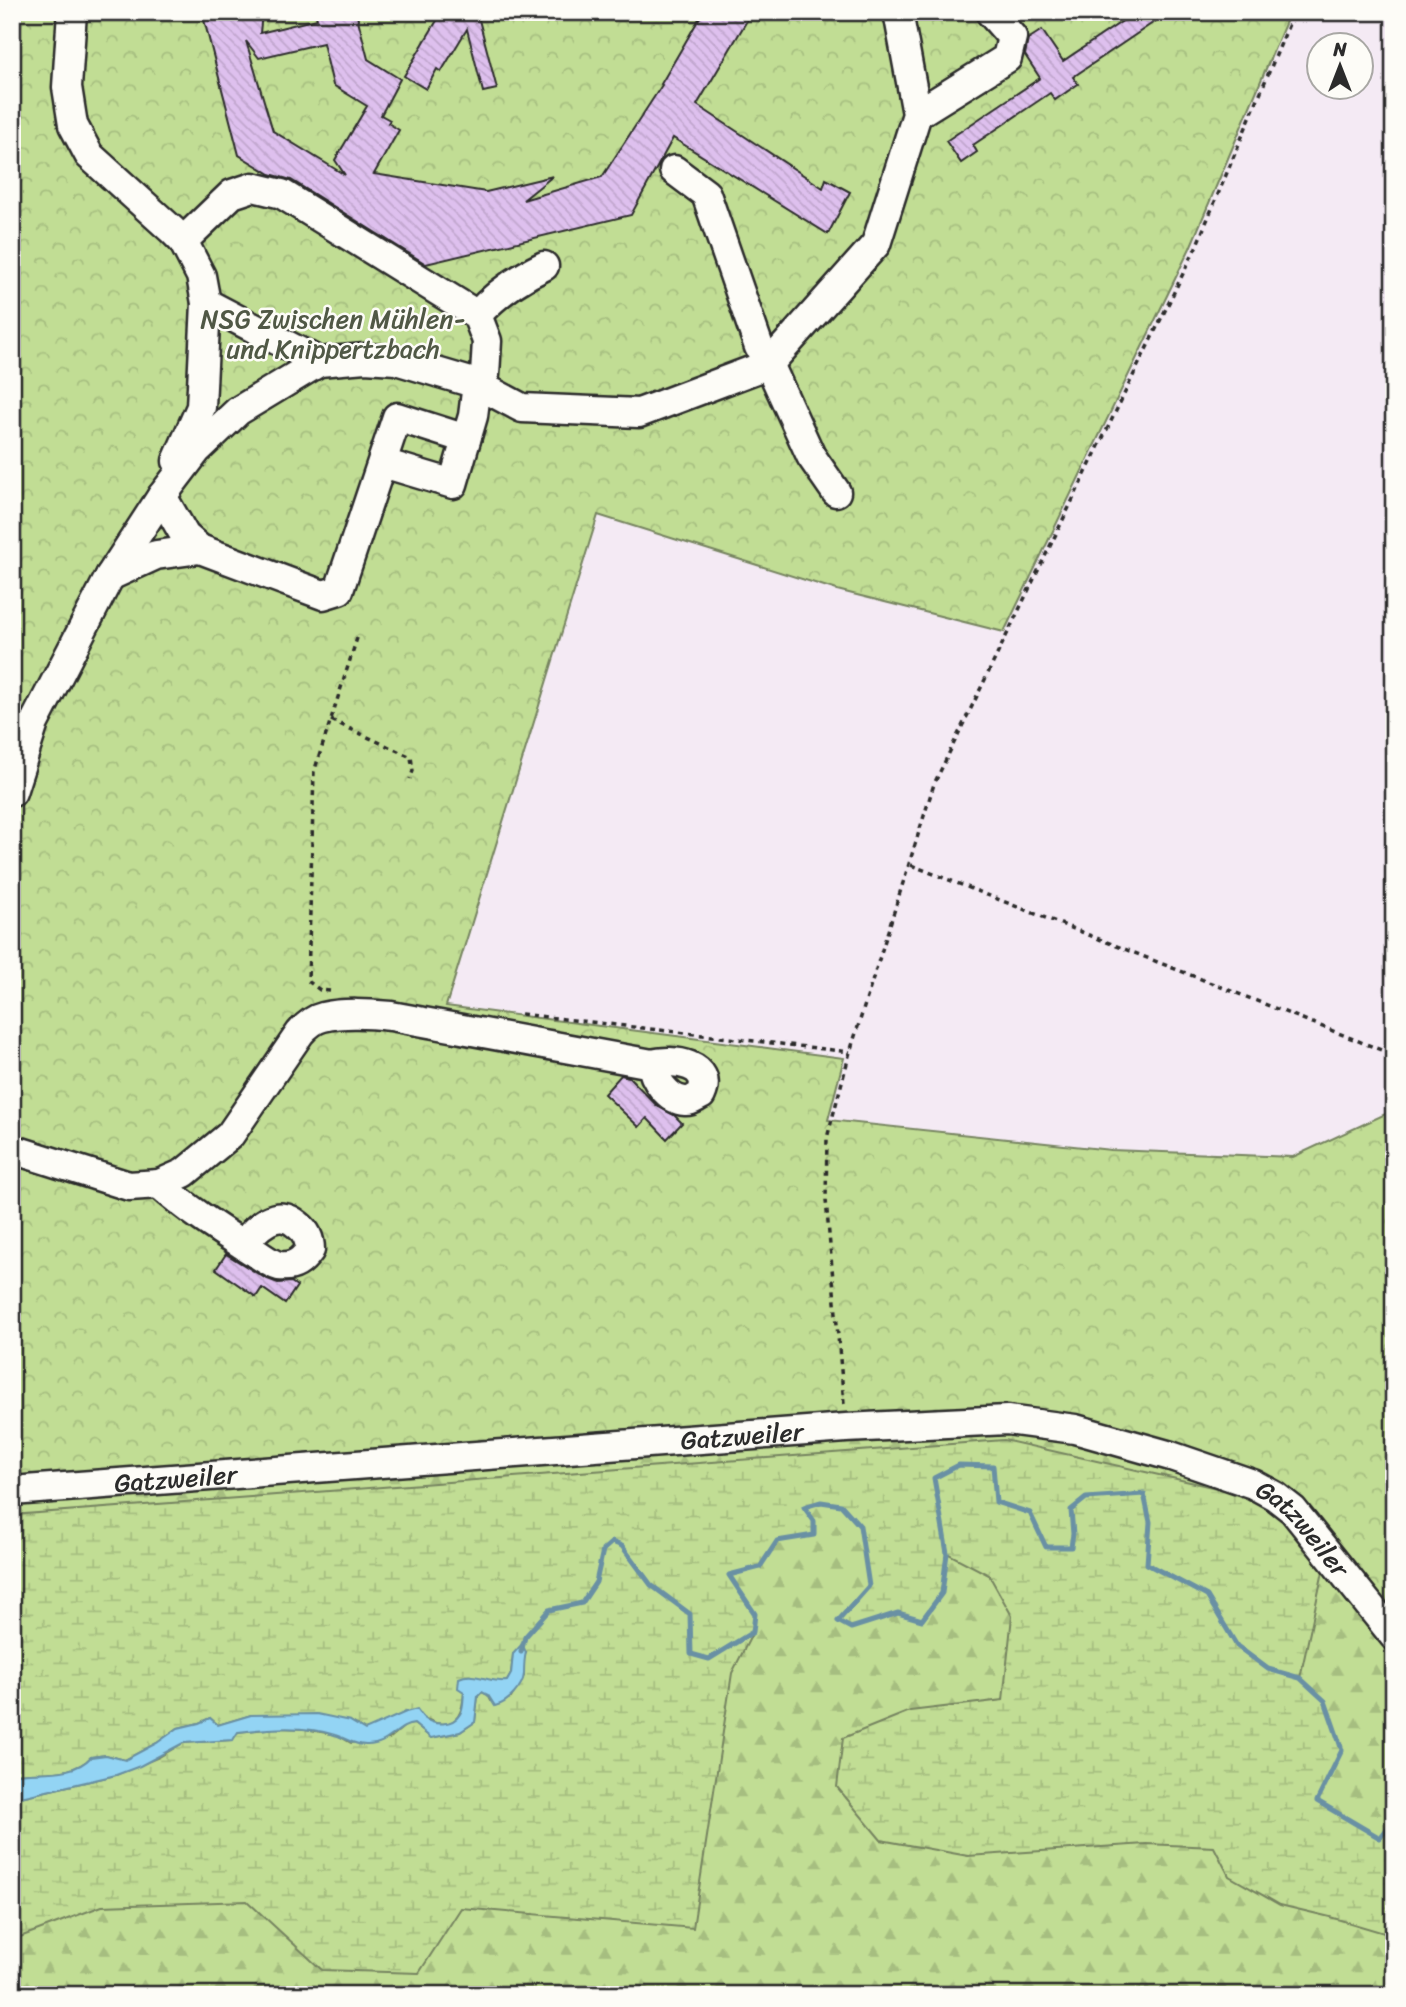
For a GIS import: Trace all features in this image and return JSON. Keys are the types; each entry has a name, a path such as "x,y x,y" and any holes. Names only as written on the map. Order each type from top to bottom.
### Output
{"street":[{"path":"72,12 67,87 73,125 89,156 183,241 201,276 206,303 201,407 162,496"},
{"path":"12,792 34,723 110,576 162,496 197,450 238,411 319,362 365,358 396,360 477,384 522,408 639,414 769,364 876,244 917,114 898,12"},
{"path":"917,114 1007,58 1012,37 990,12"},
{"path":"674,170 706,194 759,347 811,456 836,492"},
{"path":"183,241 232,194 253,187 272,191 282,194 477,315 487,341 485,375 477,384 473,416 453,484 383,463"},
{"path":"477,315 522,276 544,266"},
{"path":"206,303 319,362"},
{"path":"162,496 185,536 200,550 323,595 339,590 397,417 467,439"},
{"path":"110,576 156,555 200,550"},
{"path":"12,1149 129,1186 159,1184 184,1173 230,1135 300,1033 321,1017 361,1014 391,1016 652,1064"},
{"path":"159,1184 177,1200 243,1244"},
{"name":"Gatzweiler","path":"12,1491 846,1428 1006,1420 1045,1424 1075,1429 1171,1456 1252,1484 1275,1496 1293,1510 1394,1636"}],"path":[{"path":"846,1428 826,1200 827,1138 850,1052 934,784 1196,247 1294,12"},
{"path":"333,992 320,990 308,981 314,772 358,635"},
{"path":"331,720 411,757 410,779"},
{"path":"910,865 1394,1055"},
{"path":"516,1014 850,1052"}],"green space":[{"name":"NSG Zwischen Mühlen- und Knippertzbach","path":"12,12 1290,12 1190,248 1004,632 837,590 598,515 446,1006 844,1058 828,1120 1111,1150 1293,1157 1394,1110 1394,1622 1299,1502 1252,1468 1068,1416 12,1477"},
{"path":"1041,1432 1250,1488 1394,1644 1394,1995 12,1995 12,1799 116,1775 26,1772 12,1775 12,1497 866,1437"},
{"path":"1004,1440 1252,1496 1289,1518 1325,1562 1300,1678 1325,1701 1342,1750 1317,1801 1380,1838 1394,1820 1394,1936 1280,1905 1229,1876 1214,1847 1146,1844 968,1856 881,1840 837,1787 843,1738 910,1711 1003,1700 1012,1616 989,1575 947,1553 942,1593 922,1620 898,1613 851,1628 838,1621 869,1586 860,1526 841,1505 821,1502 804,1507 814,1521 814,1535 777,1541 760,1567 730,1575 755,1614 753,1632 732,1673 693,1928 461,1908 419,1973 322,1970 247,1901 102,1906 12,1940 12,1799 116,1775 159,1757 183,1743 232,1740 238,1732 276,1728 305,1729 337,1735 351,1743 389,1739 406,1725 414,1724 431,1738 460,1732 475,1722 478,1696 482,1692 488,1695 491,1701 511,1698 524,1676 522,1666 526,1652 513,1654 511,1674 507,1681 464,1692 461,1711 450,1723 436,1723 424,1718 393,1722 365,1730 350,1721 251,1715 218,1725 210,1718 178,1728 125,1760 106,1755 91,1757 83,1764 65,1771 12,1775 12,1515"}],"water":[{"path":"522,1644 526,1652 523,1679 518,1689 505,1702 495,1706 488,1695 482,1692 478,1696 475,1722 460,1732 431,1738 414,1724 381,1742 361,1745 335,1735 311,1730 238,1732 233,1740 183,1743 140,1766 116,1775 12,1799 12,1775 65,1771 83,1764 91,1757 106,1755 125,1760 178,1728 210,1718 218,1725 251,1715 317,1714 350,1721 365,1730 417,1709 428,1721 448,1723 457,1718 462,1709 464,1692 458,1688 459,1678 470,1676 507,1681 511,1674 513,1654"}],"building":[{"path":"202,12 264,12 260,33 317,19 315,12 356,12 368,59 400,79 381,115 399,130 374,174 486,192 553,176 523,200 602,177 662,85 703,12 752,12 697,105 823,188 826,179 850,192 828,234 673,138 631,215 426,264 291,180 270,174 239,155","holes":["246,41 259,58 323,43 333,85 367,106 335,160 345,175 273,131"]},
{"path":"442,12 477,12 497,89 483,92 467,29 441,72 437,69 426,89 404,76"},
{"path":"1136,12 1169,12 1073,77 1078,84 1055,100 1050,93 973,145 977,152 961,163 946,141 1040,78 1025,55 1028,39 1042,30 1063,61"},
{"path":"621,1075 629,1077 657,1106 674,1115 682,1123 667,1139 647,1118 639,1127 604,1094"},
{"path":"226,1254 265,1278 278,1283 291,1282 297,1286 285,1304 262,1288 256,1297 216,1269"}],"waterway":[{"path":"521,1652 525,1637 549,1610 582,1603 596,1582 603,1550 612,1542 622,1546 651,1585 690,1614 691,1654 709,1659 753,1632 755,1614 729,1575 760,1567 777,1541 814,1535 814,1521 804,1507 821,1502 841,1505 860,1526 869,1586 838,1621 851,1628 898,1613 922,1620 942,1593 947,1553 934,1478 959,1465 993,1466 996,1502 1030,1513 1046,1547 1071,1547 1071,1510 1086,1498 1144,1494 1150,1522 1147,1564 1207,1596 1237,1646 1268,1669 1300,1678 1325,1701 1342,1750 1317,1801 1380,1838 1394,1820"}]}
